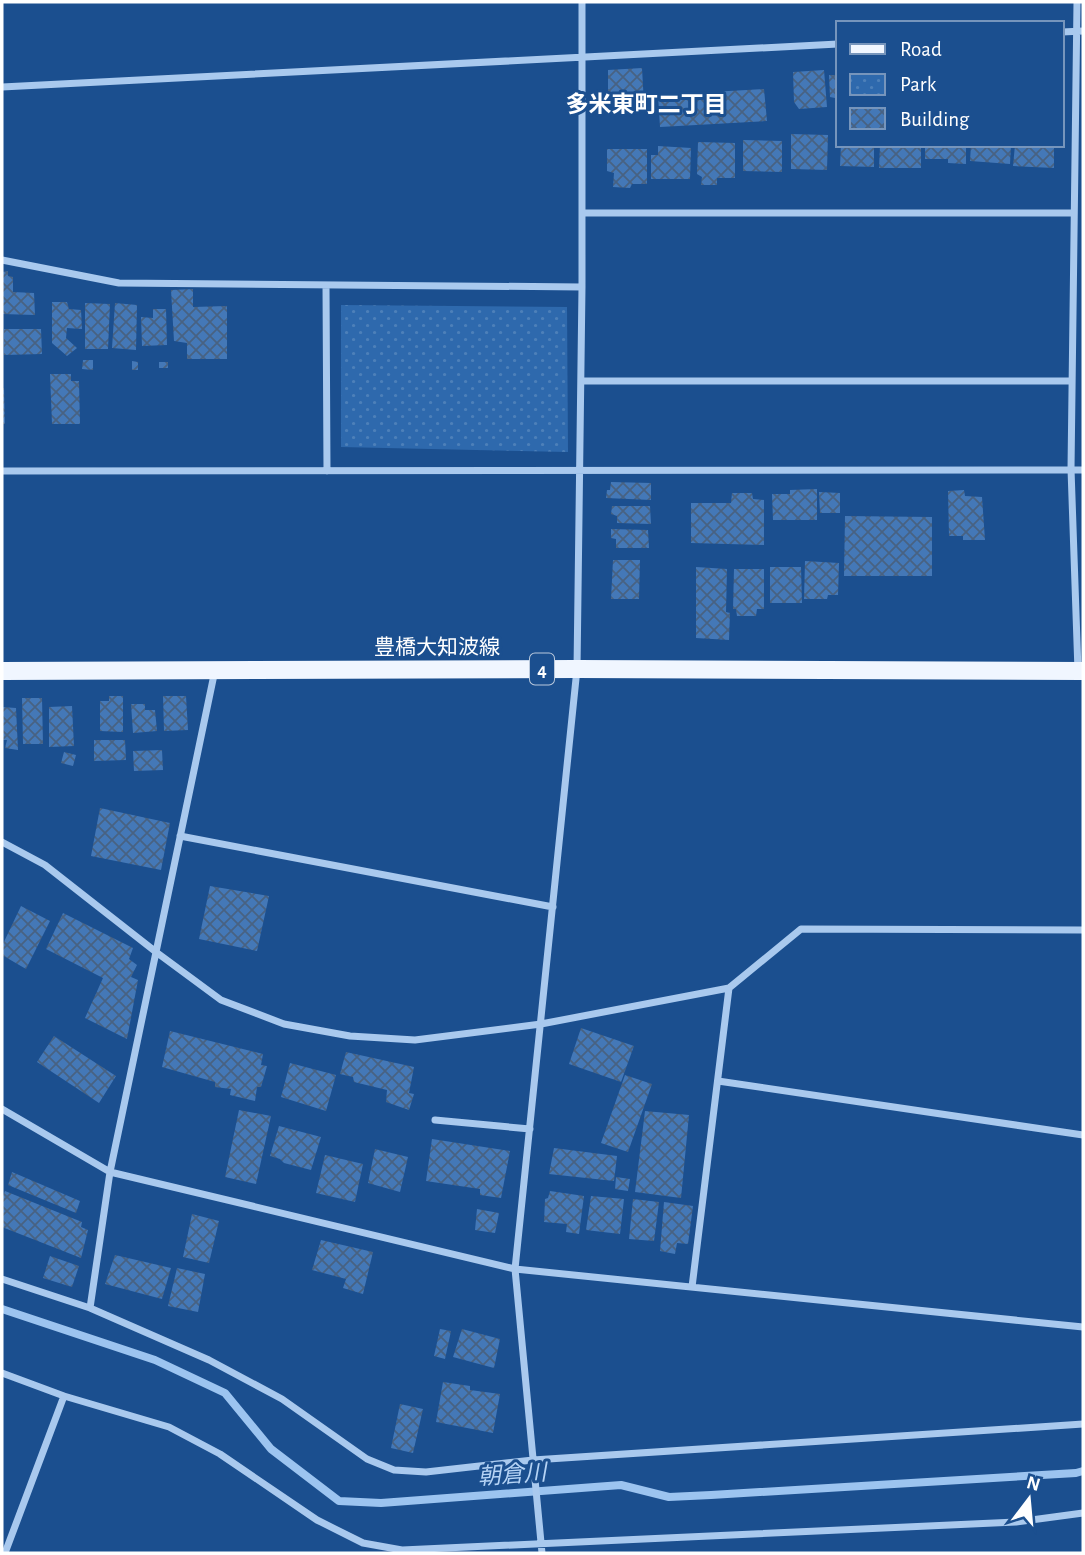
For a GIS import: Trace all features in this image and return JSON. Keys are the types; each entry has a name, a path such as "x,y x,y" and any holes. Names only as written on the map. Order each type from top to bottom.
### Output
{"main road":[{"name":"豊橋大知波線","path":"2,671 1081,671"}],"street":[{"path":"542,1553 514,1269 578,669 582,2"},
{"path":"1077,2 1079,31 1071,469 1081,671"},
{"path":"2,87 836,44"},
{"path":"582,213 1074,213"},
{"path":"1073,257 1083,257"},
{"path":"2,260 119,283 582,287"},
{"path":"326,285 327,471"},
{"path":"581,381 1072,381"},
{"path":"2,471 1083,470"},
{"path":"90,1308 110,1172 215,670"},
{"path":"180,836 553,906"},
{"path":"2,842 45,865 221,1000 284,1024 350,1036 415,1040 541,1024 729,988 801,929 1083,930"},
{"path":"692,1287 729,988"},
{"path":"718,1081 1083,1135"},
{"path":"2,1109 110,1172 514,1269 1083,1327"},
{"path":"435,1120 530,1129"},
{"path":"2,1279 90,1308 209,1360 282,1399 367,1459 394,1470 426,1472 533,1460 1083,1424 1083,1415"},
{"path":"2,1373 64,1396 169,1427 220,1454 317,1520 363,1543 402,1550 1016,1521 1083,1513"},
{"path":"5,1553 64,1396"}],"green space":[{"path":"341,305 567,307 568,452 341,447"}],"building":[{"path":"642,68 644,104 620,105 619,97 608,97 608,70"},
{"path":"824,70 827,107 799,109 794,102 793,72"},
{"path":"829,75 836,75 836,108 835,98 830,97"},
{"path":"764,89 767,121 660,127 658,95"},
{"path":"791,134 828,135 827,170 791,169"},
{"path":"743,140 782,141 782,172 743,171"},
{"path":"698,142 735,143 735,178 717,178 717,185 701,185 702,177 697,174"},
{"path":"658,146 691,148 690,179 651,179 651,155 658,155"},
{"path":"841,147 874,147 874,167 840,166"},
{"path":"880,147 921,147 921,168 879,168"},
{"path":"925,147 966,147 966,164 948,163 948,159 925,159"},
{"path":"971,147 1011,147 1010,164 970,161"},
{"path":"1015,147 1054,147 1054,168 1013,166"},
{"path":"607,149 647,149 647,184 632,184 630,188 613,187 614,173 607,171"},
{"path":"8,271 8,276 13,277 13,292 34,293 35,315 2,314 2,272"},
{"path":"193,289 193,307 227,306 227,359 187,359 187,343 174,341 171,290"},
{"path":"52,302 67,302 69,309 81,310 82,329 67,328 66,338 77,348 67,356 52,343"},
{"path":"85,303 110,304 108,349 85,349"},
{"path":"115,303 137,305 136,350 112,348"},
{"path":"153,309 166,309 167,345 142,346 141,317 153,318"},
{"path":"4,329 41,329 42,354 4,355"},
{"path":"83,360 93,360 93,370 82,369"},
{"path":"132,361 138,362 138,370 132,370"},
{"path":"159,362 168,362 168,368 159,368"},
{"path":"50,374 71,374 71,381 79,381 80,424 52,424"},
{"path":"4,388 5,424 2,424"},
{"path":"611,482 651,483 651,500 606,498"},
{"path":"817,489 817,520 773,520 772,494"},
{"path":"964,490 965,496 982,497 985,540 963,540 963,536 949,536 948,491"},
{"path":"819,492 840,493 840,513 820,513"},
{"path":"732,493 752,493 753,499 764,500 764,545 691,543 691,503 731,503"},
{"path":"612,506 650,506 651,524 617,523 617,516 611,514"},
{"path":"845,516 932,517 932,576 844,576"},
{"path":"611,529 648,530 649,548 616,548 616,539 611,538"},
{"path":"613,560 640,560 639,599 611,599"},
{"path":"805,561 839,563 838,595 828,595 827,599 804,599"},
{"path":"696,567 727,569 726,612 730,613 729,640 696,638"},
{"path":"770,567 801,567 802,603 770,603"},
{"path":"734,569 764,569 764,609 757,609 756,616 737,616 736,609 733,609"},
{"path":"109,696 123,696 123,732 100,731 100,701 109,701"},
{"path":"163,696 186,696 188,730 164,731"},
{"path":"22,698 42,698 43,744 23,744"},
{"path":"131,704 145,704 145,710 155,710 157,731 133,733"},
{"path":"72,706 74,746 49,747 49,707"},
{"path":"2,707 16,708 18,750 5,748 7,740 2,740"},
{"path":"94,740 125,740 126,760 94,761"},
{"path":"162,750 163,770 134,771 133,751"},
{"path":"64,752 76,755 73,766 61,763"},
{"path":"100,808 170,823 161,870 91,856"},
{"path":"210,886 269,896 257,951 199,939"},
{"path":"21,906 50,921 26,969 2,955 2,946"},
{"path":"63,913 133,948 129,959 137,965 131,977 138,980 127,1039 85,1018 103,978 46,949"},
{"path":"581,1028 634,1046 621,1082 569,1064"},
{"path":"170,1031 263,1054 261,1065 267,1066 261,1087 257,1087 255,1101 230,1095 231,1089 215,1087 215,1082 162,1067"},
{"path":"54,1036 116,1076 99,1103 37,1062"},
{"path":"346,1052 414,1067 409,1093 414,1094 409,1110 386,1102 387,1090 354,1082 353,1077 340,1074"},
{"path":"290,1063 336,1075 326,1111 281,1097"},
{"path":"625,1075 652,1084 628,1152 601,1143"},
{"path":"239,1110 271,1116 256,1184 225,1177"},
{"path":"645,1111 689,1115 681,1198 635,1192"},
{"path":"279,1126 321,1137 311,1170 284,1163 270,1156"},
{"path":"432,1139 510,1151 501,1198 480,1195 480,1189 426,1181"},
{"path":"554,1148 617,1156 614,1181 549,1174"},
{"path":"375,1149 408,1157 400,1192 368,1183"},
{"path":"325,1155 363,1164 355,1202 316,1193"},
{"path":"12,1172 80,1201 76,1213 8,1185"},
{"path":"616,1177 630,1179 628,1191 615,1189"},
{"path":"5,1191 82,1222 81,1227 88,1230 81,1258 2,1227 2,1199"},
{"path":"550,1191 584,1196 579,1234 566,1232 567,1224 544,1222 545,1199"},
{"path":"591,1196 624,1199 620,1234 586,1230"},
{"path":"633,1199 659,1202 654,1241 629,1239"},
{"path":"664,1202 693,1206 688,1244 677,1243 675,1254 660,1251"},
{"path":"477,1209 499,1213 495,1233 475,1230"},
{"path":"192,1214 219,1221 209,1263 183,1257"},
{"path":"321,1240 373,1252 363,1294 343,1288 346,1279 312,1270"},
{"path":"115,1255 171,1268 162,1299 105,1284"},
{"path":"50,1256 79,1266 72,1287 43,1278"},
{"path":"177,1268 205,1274 198,1312 168,1306"},
{"path":"440,1329 451,1331 445,1359 434,1356"},
{"path":"462,1329 500,1339 494,1368 453,1357"},
{"path":"443,1382 470,1386 470,1390 500,1394 493,1433 436,1422"},
{"path":"400,1404 423,1409 413,1453 391,1448"}],"waterway":[{"name":"朝倉川","path":"2,1309 155,1360 225,1393 271,1449 339,1501 381,1503 621,1485 669,1497 1083,1471"}],"district":[{"name":"多米東町二丁目","path":"646,104"}]}
